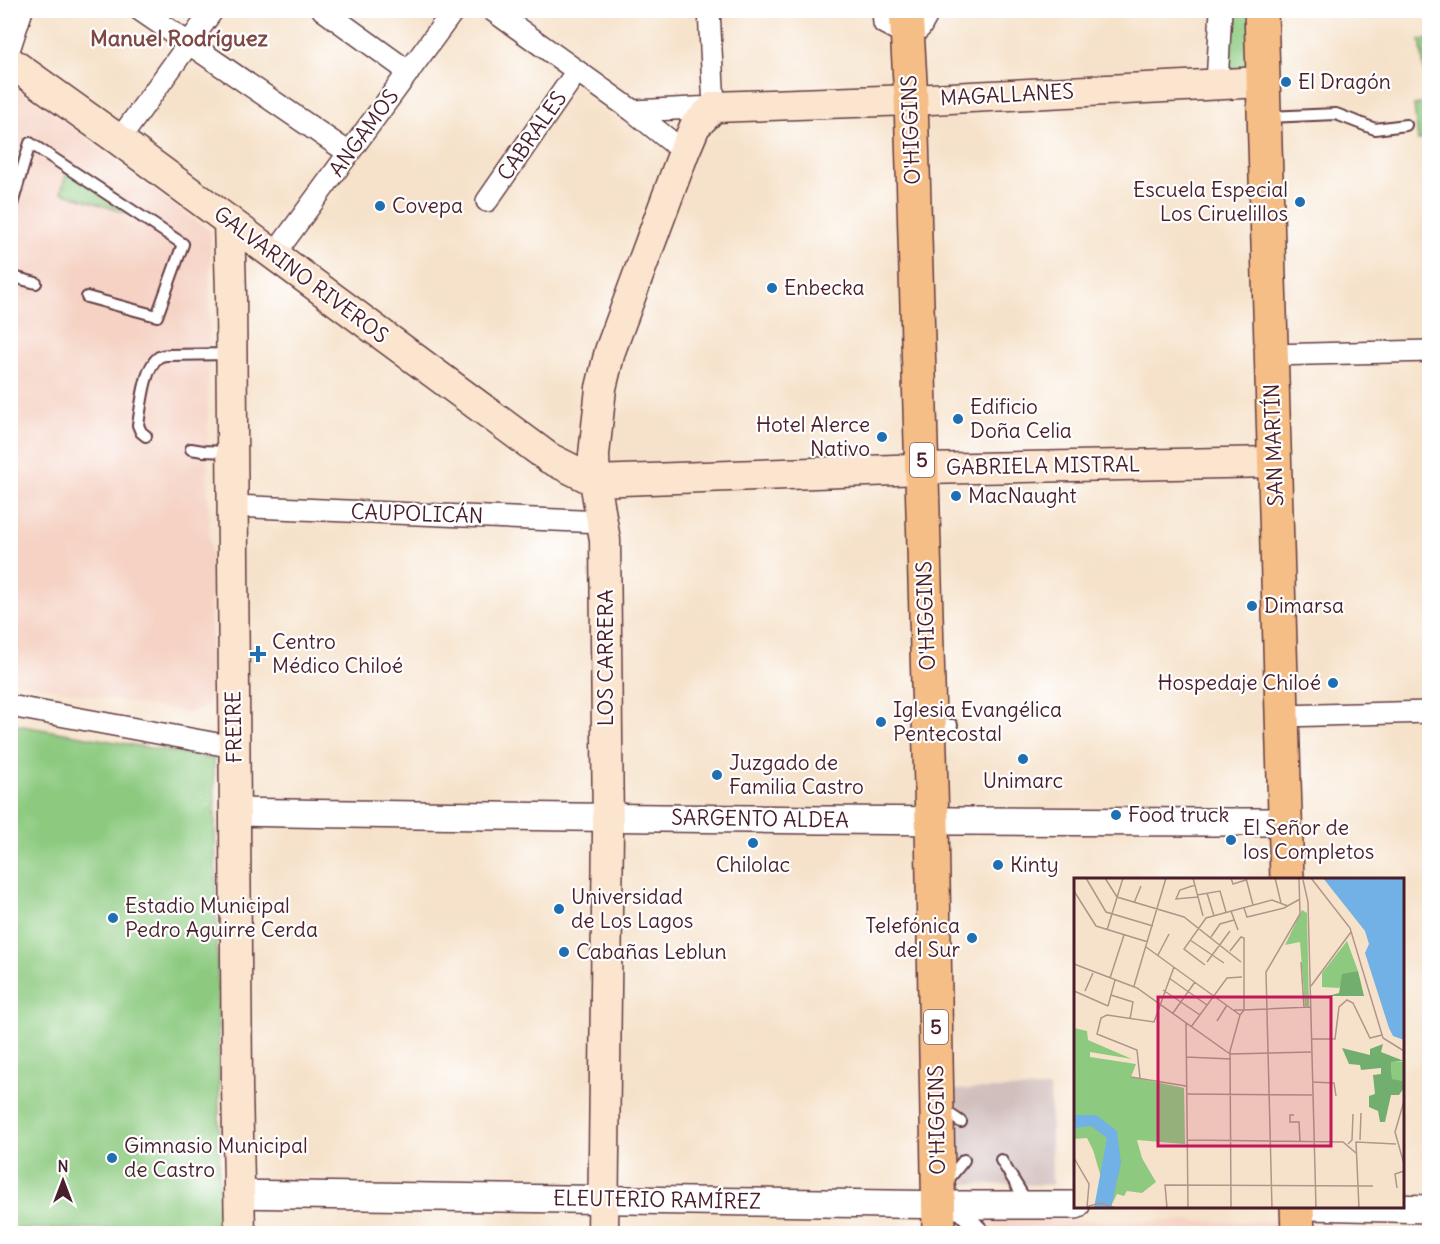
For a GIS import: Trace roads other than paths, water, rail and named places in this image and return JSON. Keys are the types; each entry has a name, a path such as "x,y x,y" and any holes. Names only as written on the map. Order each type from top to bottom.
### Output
{"highway":[{"name":"SAN MARTÍN","path":"1261,10 1287,878"},
{"name":"O'HIGGINS","path":"906,23 911,100 922,469 941,725 932,821 949,1114 943,1209"},
{"path":"1298,1208 1298,1233"}],"main road":[{"name":"GALVARINO RIVEROS","path":"10,62 549,458 595,481"},
{"name":"MAGALLANES","path":"714,107 911,100 1263,82"},
{"name":"LOS CARRERA","path":"603,1233 608,818 605,540 595,481 594,455 601,388 610,351 695,126 714,107"},
{"name":"FREIRE","path":"229,221 240,1233"},
{"path":"231,299 238,278 246,267 261,257 274,255"},
{"name":"GABRIELA MISTRAL","path":"595,481 922,469 1275,462"}],"street":[{"path":"10,48 22,10"},
{"path":"140,10 349,153"},
{"path":"119,140 213,10"},
{"path":"322,10 408,72"},
{"name":"ANGAMOS","path":"274,255 454,10"},
{"path":"492,10 633,111 684,152"},
{"path":"633,111 714,107 709,10"},
{"path":"883,10 884,23 906,23 920,28 930,10"},
{"path":"1217,84 1221,10"},
{"name":"CABRALES","path":"487,201 577,71"},
{"path":"1271,355 1430,351"},
{"name":"CAUPOLICÁN","path":"232,506 603,522"},
{"path":"10,706 234,747"},
{"path":"1282,716 1430,712"},
{"name":"SARGENTO ALDEA","path":"235,812 608,818 1286,822"},
{"name":"ELEUTERIO RAMÍREZ","path":"238,1194 603,1199 943,1209 1029,1204 1074,1205"},
{"path":"1390,1208 1430,1209"},
{"path":"943,1209 983,1233"}],"lane":[{"path":"1264,117 1336,114 1375,129 1406,124"},
{"path":"10,211 30,143 183,244 157,316 87,297"},
{"path":"10,276 36,283"},
{"path":"146,436 138,425 146,380 152,364 159,357 231,354"},
{"path":"191,449 232,452"},
{"path":"943,1209 964,1160"},
{"path":"1001,1160 1029,1204"}],"place":[{"name":"El Dragón","path":"1286,82"},
{"name":"Escuela Especial Los Ciruelillos","path":"1300,202"},
{"name":"Covepa","path":"380,206"},
{"name":"Enbecka","path":"772,288"},
{"name":"Edificio Doña Celia","path":"958,419"},
{"name":"Hotel Alerce Nativo","path":"882,437"},
{"name":"MacNaught","path":"956,496"},
{"name":"Dimarsa","path":"1252,606"},
{"name":"Centro Médico Chiloé","path":"258,654"},
{"name":"Hospedaje Chiloé","path":"1333,683"},
{"name":"Iglesia Evangélica Pentecostal","path":"881,722"},
{"name":"Unimarc","path":"1023,759"},
{"name":"Juzgado de Familia Castro","path":"717,775"},
{"name":"Food truck","path":"1116,815"},
{"name":"El Señor de los Completos","path":"1231,840"},
{"name":"Chilolac","path":"753,843"},
{"name":"Kinty","path":"998,865"},
{"name":"Universidad de Los Lagos","path":"559,909"},
{"name":"Estadio Municipal Pedro Aguirre Cerda","path":"113,918"},
{"name":"Telefónica del Sur","path":"972,938"},
{"name":"Cabañas Leblun","path":"564,952"},
{"name":"Gimnasio Municipal de Castro","path":"112,1158"}],"district":[{"name":"Manuel Rodríguez","path":"179,38"}]}
